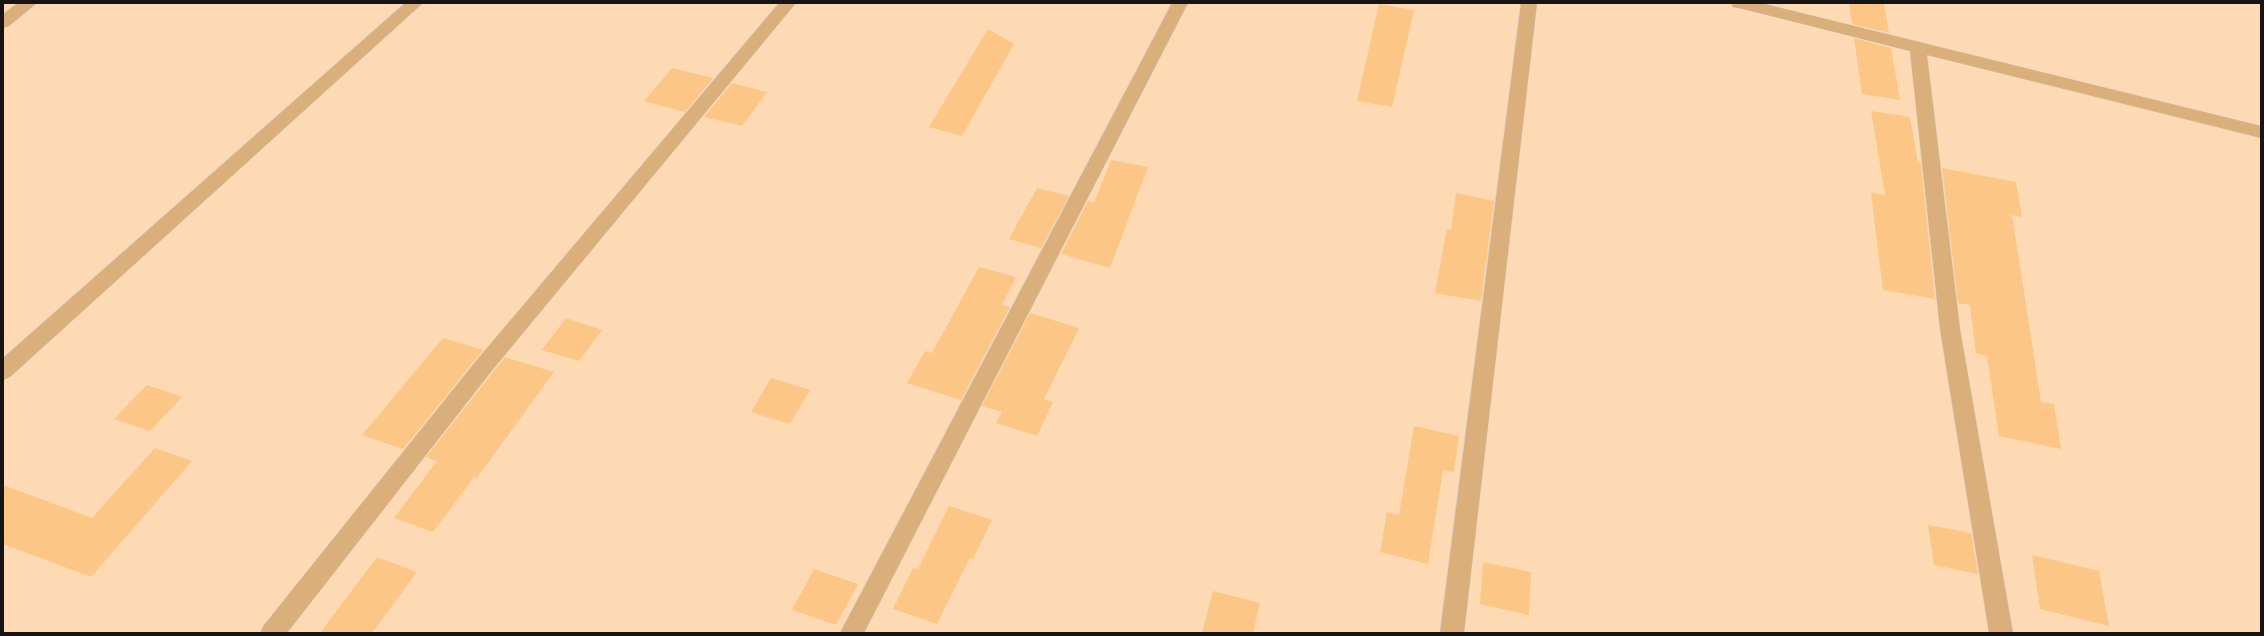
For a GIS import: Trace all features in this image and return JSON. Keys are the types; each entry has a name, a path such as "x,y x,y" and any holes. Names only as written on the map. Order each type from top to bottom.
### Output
{"lane":[{"path":"3,22 29,3"},
{"path":"3,371 415,3"},
{"path":"272,633 483,367 788,3"},
{"path":"852,633 1180,3"},
{"path":"1452,633 1529,3"},
{"path":"1739,3 2261,132"},
{"path":"1918,48 1950,329 2001,633"}],"shaded area":[{"path":"3,3 2261,3 2261,633 3,633"}],"building":[{"path":"1849,3 1884,3 1889,33 1852,24"},
{"path":"1379,4 1414,10 1392,107 1357,101"},
{"path":"988,29 1014,44 962,136 929,127"},
{"path":"1854,38 1891,48 1900,100 1862,94"},
{"path":"672,68 713,78 685,112 644,101"},
{"path":"732,83 767,92 742,126 704,117"},
{"path":"1871,111 1910,117 1918,163 1921,164 1935,299 1883,290 1871,193 1885,195"},
{"path":"1111,160 1148,167 1110,268 1061,254 1088,201 1094,203"},
{"path":"1942,168 2016,182 2022,217 2012,215 2041,402 2054,404 2061,449 1999,436 1987,356 1976,353 1970,305 1958,303"},
{"path":"1037,188 1069,196 1041,248 1009,239"},
{"path":"1456,193 1494,201 1481,301 1435,293 1447,229 1451,230"},
{"path":"979,267 1016,277 1002,305 1010,307 961,400 907,383 925,351 932,353"},
{"path":"1030,313 1079,328 1044,399 1053,402 1037,436 996,423 1002,412 982,406"},
{"path":"566,318 602,330 579,361 542,350"},
{"path":"443,338 483,350 403,449 362,435"},
{"path":"505,357 554,372 477,478 474,477 433,532 394,518 437,461 426,457"},
{"path":"771,378 810,390 790,424 751,412"},
{"path":"147,385 182,397 150,431 114,419"},
{"path":"1414,426 1459,436 1454,472 1443,470 1428,564 1380,552 1387,512 1399,515"},
{"path":"155,448 192,461 91,577 3,544 3,485 92,518"},
{"path":"949,506 992,520 973,559 970,558 937,624 893,609 913,568 918,569"},
{"path":"1928,525 1971,533 1978,574 1934,565"},
{"path":"2032,555 2099,571 2109,626 2040,609"},
{"path":"377,557 417,572 372,633 320,633"},
{"path":"1483,562 1531,572 1529,615 1480,604"},
{"path":"814,569 858,584 836,625 792,610"},
{"path":"1213,591 1260,603 1253,633 1202,633"}]}
